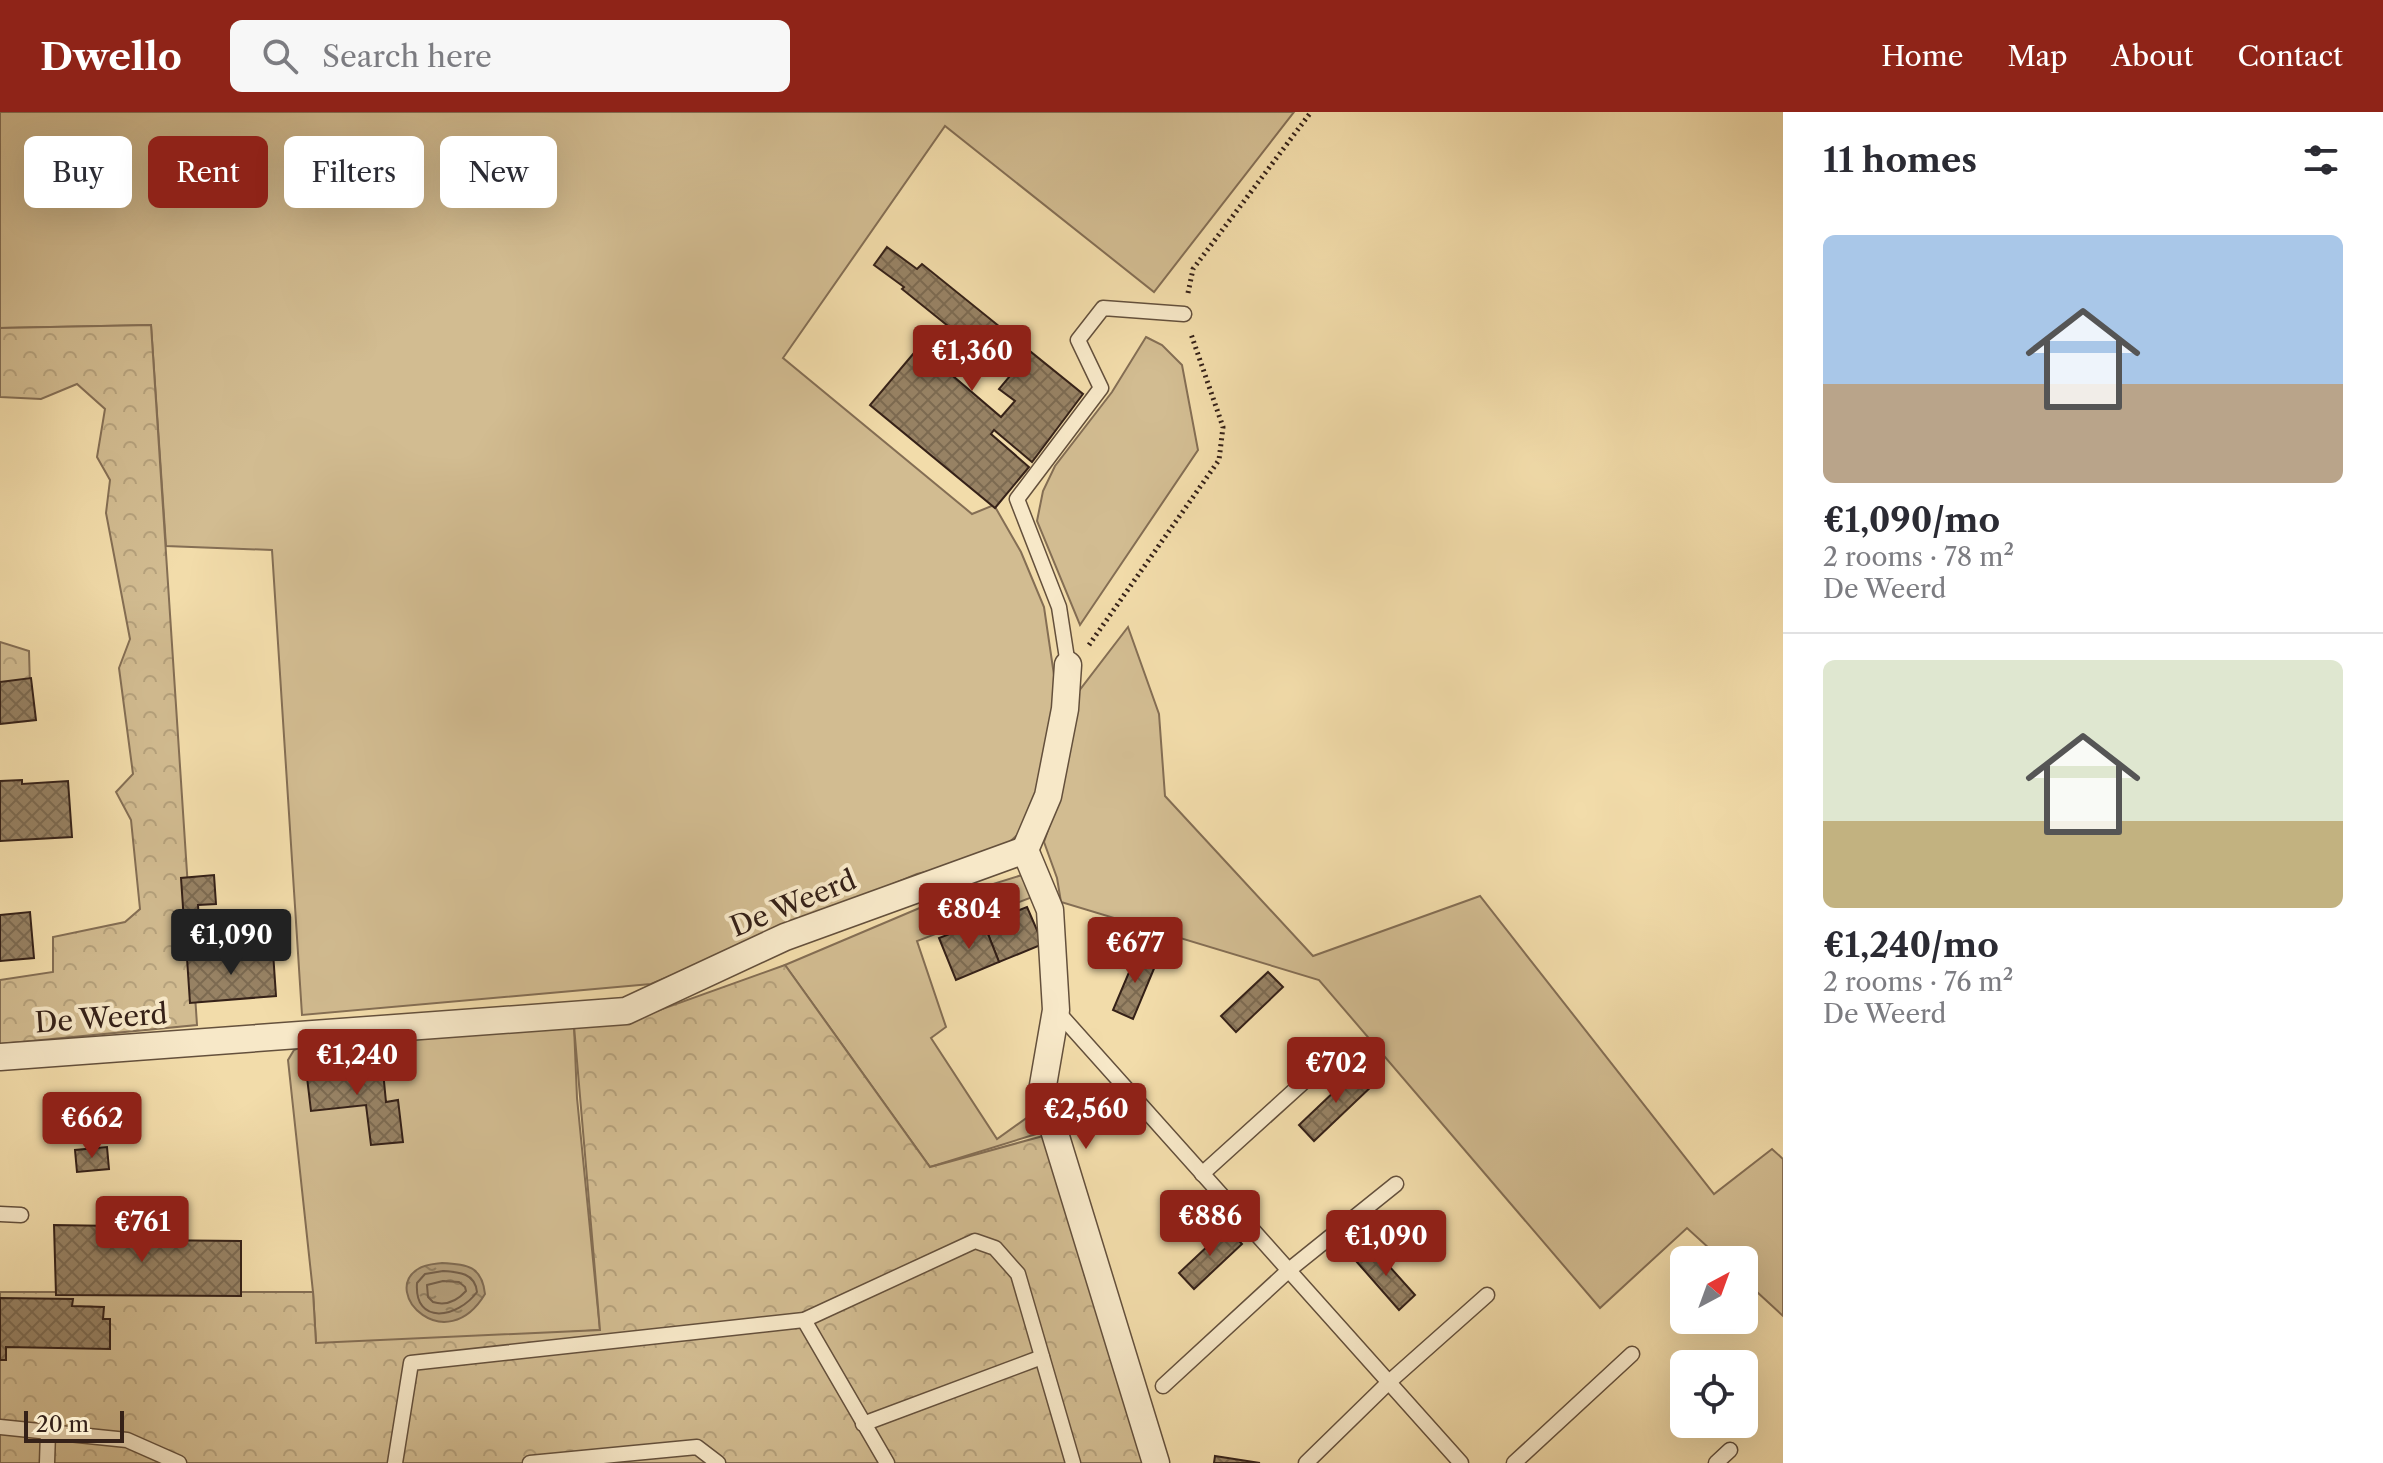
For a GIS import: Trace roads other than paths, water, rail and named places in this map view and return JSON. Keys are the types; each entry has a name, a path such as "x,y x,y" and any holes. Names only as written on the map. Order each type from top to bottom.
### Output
{"street":[{"path":"1068,665 1065,709 1048,796 1025,850 1050,910 1056,1010 1042,1091 1156,1463"},
{"name":"De Weerd","path":"0,1057 626,1011 785,937 1025,850"}],"lane":[{"path":"1068,665 1059,607 1017,499 1101,388 1078,340 1103,308 1184,314"},
{"path":"1056,1010 1461,1463"},
{"path":"1202,1174 1308,1078"},
{"path":"1163,1386 1289,1270 1396,1184"},
{"path":"0,1214 21,1215"},
{"path":"395,1463 411,1363 804,1320 975,1241 995,1248 1018,1274 1073,1463"},
{"path":"1306,1463 1389,1382 1487,1295"},
{"path":"804,1320 887,1463"},
{"path":"1514,1463 1632,1354"},
{"path":"863,1424 1042,1357"},
{"path":"0,1427 127,1440 179,1463"},
{"path":"47,1463 48,1432"},
{"path":"530,1463 697,1447 718,1463"},
{"path":"1716,1463 1730,1450"}],"water":[{"path":"442,1263 472,1268 481,1277 485,1294 469,1313 453,1321 437,1321 423,1315 412,1305 407,1292 408,1280 418,1269"}]}
